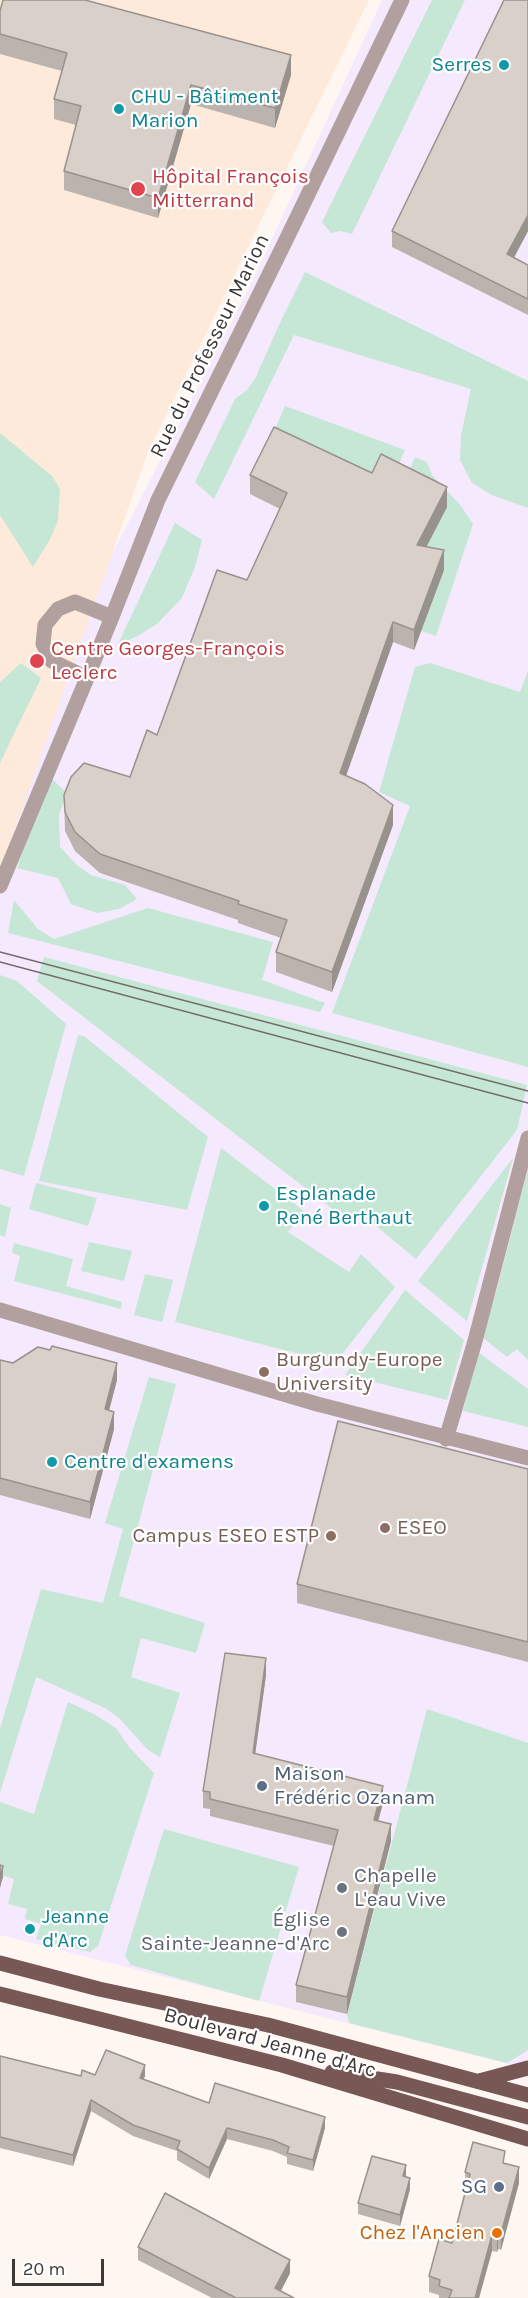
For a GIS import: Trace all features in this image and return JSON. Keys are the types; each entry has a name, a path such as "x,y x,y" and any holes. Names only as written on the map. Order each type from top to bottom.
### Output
{"main road":[{"name":"Boulevard Jeanne d'Arc","path":"0,1963 99,1989 268,2025 528,2095"},
{"name":"Boulevard Jeanne d'Arc","path":"0,1994 282,2065 528,2139"},
{"path":"282,2065 396,2082 528,2117"},
{"path":"478,2082 528,2068"}],"street":[{"name":"Rue du Professeur Marion","path":"0,886 158,500 402,0"},
{"path":"87,678 52,661 43,644 45,625 57,609 75,602 112,616"},
{"path":"446,1439 475,1341 528,1138"},
{"path":"0,1310 316,1404 446,1439 528,1458"}],"shaded area":[{"name":"Hôpital François Mitterrand","path":"0,0 369,0 148,452 0,871"},
{"name":"Burgundy-Europe University","path":"382,0 528,0 528,2069 0,1935 0,809 32,710 253,280"}],"green space":[{"path":"432,0 465,0 352,234 341,231 331,233 322,222"},
{"path":"305,272 528,381 528,508 492,495 472,483 460,460 461,435 471,389 294,335 214,499 195,482 235,399 247,390 256,377"},
{"path":"285,406 405,450 392,480 372,493 268,445"},
{"path":"0,433 52,476 60,489 58,521 33,567 0,515"},
{"path":"415,457 427,462 432,475 461,506 473,524 436,636 421,631 443,570 417,565 403,485"},
{"path":"175,523 202,540 195,567 182,598 157,624 136,637 118,644"},
{"path":"21,663 41,678 0,763 0,682"},
{"path":"430,663 520,692 528,671 528,1067 332,1013 410,806 379,792 415,667"},
{"path":"52,779 67,793 59,815 60,847 77,865 91,875 125,885 137,899 119,909 97,913 71,904 58,878 17,868 44,787"},
{"path":"14,900 38,929 54,939 148,908 273,942 262,980 325,1003 320,1012 8,933"},
{"path":"44,957 527,1085 517,1130 416,1259 363,1215 352,1224 37,981"},
{"path":"0,975 17,981 66,1024 24,1176 0,1169"},
{"path":"78,1035 84,1036 208,1137 187,1210 39,1181"},
{"path":"221,1148 304,1211 288,1232 349,1272 361,1254 395,1287 335,1363 175,1322"},
{"path":"513,1158 467,1321 418,1281"},
{"path":"528,1169 528,1360 517,1349 507,1357 482,1337"},
{"path":"36,1183 97,1198 88,1226 29,1209"},
{"path":"0,1204 11,1208 5,1237 0,1235"},
{"path":"89,1242 132,1251 124,1281 81,1271"},
{"path":"14,1243 73,1259 66,1286 122,1302 121,1309 14,1281 20,1256 12,1253"},
{"path":"145,1274 173,1280 162,1322 134,1315"},
{"path":"405,1290 464,1340 447,1400 345,1375"},
{"path":"478,1352 528,1389 528,1427 463,1411"},
{"path":"149,1377 176,1384 119,1596 205,1623 196,1653 141,1638 131,1677 180,1693 160,1757 148,1750 119,1718 105,1708 36,1677 0,1793 0,1729 41,1589 103,1603 123,1529 105,1523"},
{"path":"68,1702 94,1714 116,1728 129,1747 154,1773 98,1946 90,1952 36,1939 41,1924 25,1919 27,1909 8,1904 14,1879 0,1875 0,1802 34,1814"},
{"path":"427,1709 528,1743 528,2050 507,2063 349,2023 347,2014"},
{"path":"164,1829 299,1867 259,2001 131,1965 125,1956"}],"building":[{"name":"CHU - Bâtiment Marion","path":"3,0 85,0 291,55 275,108 191,85 158,198 64,171 81,106 54,99 67,53 0,34 0,11"},
{"path":"504,0 528,0 528,215 507,254 528,265 528,299 392,231"},
{"path":"274,427 372,473 381,454 447,487 417,545 444,550 414,630 393,622 340,773 365,784 393,805 332,972 276,952 287,920 238,904 239,901 100,854 75,832 65,812 64,795 71,777 84,763 130,777 147,730 157,735 217,570 247,580 287,493 250,475"},
{"name":"Centre d'examens","path":"52,1346 117,1363 105,1409 114,1412 90,1502 0,1478 0,1360 13,1363 38,1347 50,1350"},
{"path":"338,1421 528,1469 528,1642 297,1584"},
{"path":"225,1653 266,1658 253,1753 383,1786 374,1820 391,1824 347,1997 296,1985 338,1830 210,1799 210,1792 203,1791"},
{"path":"106,2050 145,2065 140,2078 209,2103 215,2083 325,2117 313,2160 287,2153 289,2147 273,2140 227,2128 209,2168 177,2149 180,2141 133,2125 91,2100 73,2155 0,2137 0,2056 81,2076 82,2070 95,2075"},
{"path":"473,2142 505,2151 503,2163 519,2167 501,2234 492,2235 475,2298 449,2298 452,2290 439,2286 440,2280 429,2276 439,2239 452,2243 470,2174 465,2172"},
{"path":"372,2156 406,2165 403,2176 410,2178 400,2215 358,2203"},
{"path":"165,2193 290,2260 275,2288 294,2298 236,2298 138,2247"}],"tram line":[{"path":"0,952 528,1091"},
{"path":"0,962 528,1103"}],"place":[{"name":"Serres","path":"504,65"},
{"name":"CHU - Bâtiment Marion","path":"119,109"},
{"name":"Hôpital François Mitterrand","path":"138,189"},
{"name":"Centre Georges-François Leclerc","path":"37,661"},
{"name":"Esplanade René Berthaut","path":"264,1206"},
{"name":"Burgundy-Europe University","path":"264,1372"},
{"name":"Centre d'examens","path":"52,1462"},
{"name":"ESEO","path":"385,1528"},
{"name":"Campus ESEO ESTP","path":"331,1536"},
{"name":"Maison Frédéric Ozanam","path":"262,1786"},
{"name":"Chapelle L'eau Vive","path":"342,1888"},
{"name":"Jeanne d'Arc","path":"30,1929"},
{"name":"Église Sainte-Jeanne-d'Arc","path":"342,1932"},
{"name":"SG","path":"499,2187"},
{"name":"Chez l'Ancien","path":"497,2233"}]}
